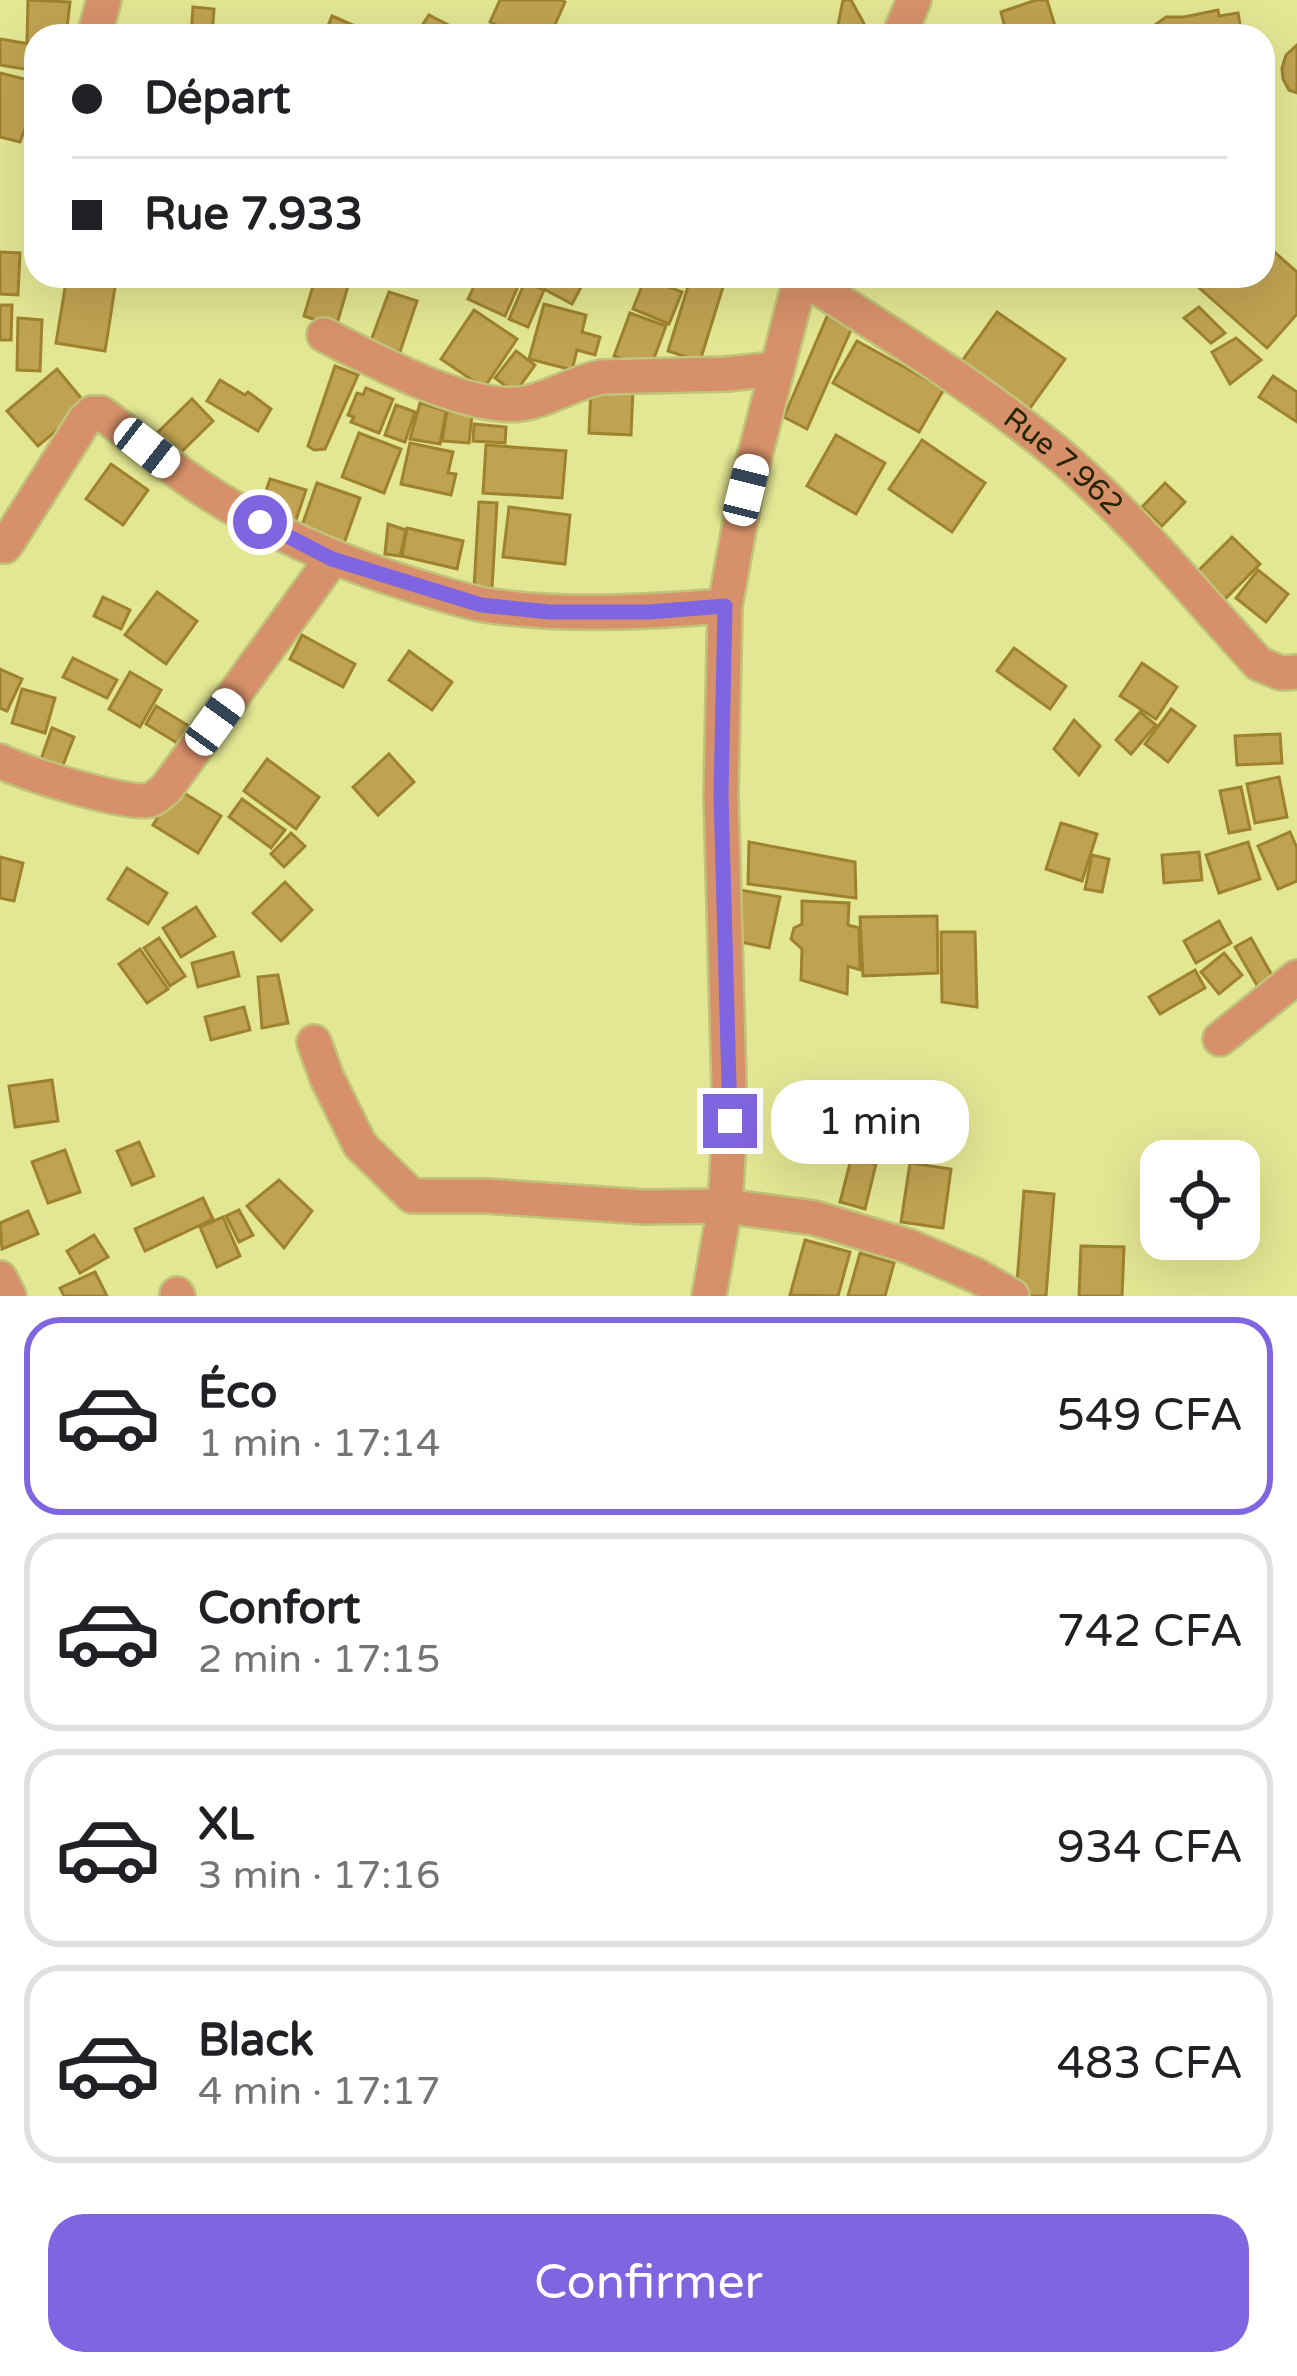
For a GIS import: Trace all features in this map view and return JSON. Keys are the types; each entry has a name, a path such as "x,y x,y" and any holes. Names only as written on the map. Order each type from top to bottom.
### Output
{"street":[{"path":"709,1296 725,1206 730,1121 721,795 725,606 746,490 798,288"},
{"name":"Rue 7.962","path":"818,288 934,363 1050,448 1100,493 1259,664 1281,674 1297,672"},
{"path":"324,334 451,393 501,403 535,401 585,380 620,375 775,369"},
{"path":"0,546 9,540 84,421 92,413 101,413 221,501 332,559 481,605 550,612 725,606"},
{"path":"0,761 126,800 149,801 166,789 332,559"},
{"path":"1220,1039 1297,977"},
{"path":"314,1042 360,1145 412,1196 487,1196 644,1208 725,1206 814,1218 938,1258 1012,1296"},
{"path":"0,1278 9,1296"}],"building":[{"path":"28,0 70,2 67,24 27,24"},
{"path":"500,0 565,2 555,24 490,22"},
{"path":"843,0 851,0 864,24 838,24"},
{"path":"1047,0 1054,24 1004,24 1001,12"},
{"path":"193,7 214,9 213,24 192,24"},
{"path":"1218,10 1219,16 1238,13 1240,24 1156,24 1166,17"},
{"path":"429,15 447,24 423,24"},
{"path":"0,39 24,43 24,69 0,65"},
{"path":"1297,45 1297,93 1289,90 1282,68 1286,55"},
{"path":"0,73 24,79 24,131 20,142 0,137"},
{"path":"0,252 20,253 18,295 0,294"},
{"path":"1275,253 1297,272 1297,314 1267,348 1199,288 1275,288"},
{"path":"65,288 115,288 105,351 56,343"},
{"path":"312,288 347,288 336,327 304,316"},
{"path":"473,288 517,288 505,316 468,299"},
{"path":"522,288 544,290 528,327 509,319"},
{"path":"542,288 581,288 572,304"},
{"path":"641,288 682,292 669,324 633,309"},
{"path":"688,288 723,288 700,361 668,351"},
{"path":"389,292 417,301 400,352 370,343"},
{"path":"544,304 586,315 582,332 600,337 595,355 577,350 572,370 529,359"},
{"path":"0,305 12,305 11,340 0,340"},
{"path":"832,305 854,323 807,429 784,417"},
{"path":"1199,307 1225,333 1211,343 1184,318"},
{"path":"474,310 517,339 484,388 441,359"},
{"path":"997,312 1065,359 1028,411 960,364"},
{"path":"630,313 666,326 650,369 614,356"},
{"path":"18,318 42,320 40,371 17,370"},
{"path":"1236,338 1261,360 1230,384 1212,352"},
{"path":"857,341 944,389 919,432 833,383"},
{"path":"516,351 535,365 515,393 495,378"},
{"path":"335,366 358,375 325,449 314,450 308,446"},
{"path":"57,369 87,405 38,446 7,411"},
{"path":"1273,376 1297,392 1297,422 1259,397"},
{"path":"220,380 271,409 258,431 207,401"},
{"path":"591,387 633,389 631,435 589,433"},
{"path":"366,388 393,399 379,433 351,422 354,417 348,415 357,393 363,395"},
{"path":"192,399 213,421 176,457 155,435"},
{"path":"420,403 446,411 440,444 410,439"},
{"path":"396,405 415,412 405,442 385,435"},
{"path":"447,411 472,415 469,443 442,441"},
{"path":"474,424 506,427 505,443 473,441"},
{"path":"359,433 401,449 384,493 342,477"},
{"path":"836,435 885,463 856,514 807,486"},
{"path":"922,440 985,483 952,532 889,489"},
{"path":"410,443 453,452 448,473 456,474 451,495 401,484"},
{"path":"486,445 566,451 562,498 483,493"},
{"path":"111,464 148,490 123,525 86,499"},
{"path":"270,479 306,490 295,523 259,512"},
{"path":"317,483 360,498 342,549 299,534"},
{"path":"1165,483 1185,502 1162,526 1142,507"},
{"path":"479,502 497,503 492,588 474,587"},
{"path":"509,507 570,515 565,564 503,557"},
{"path":"388,524 406,530 400,556 385,554"},
{"path":"407,528 463,541 457,569 402,556"},
{"path":"1232,537 1260,564 1223,601 1196,573"},
{"path":"1258,570 1288,594 1266,622 1236,598"},
{"path":"157,592 197,621 166,664 125,635"},
{"path":"103,597 130,610 121,629 94,616"},
{"path":"302,635 355,664 343,687 290,659"},
{"path":"1014,648 1066,686 1050,709 997,671"},
{"path":"409,651 452,682 432,710 389,680"},
{"path":"73,658 117,680 107,698 63,677"},
{"path":"1142,663 1177,687 1156,719 1120,696"},
{"path":"0,669 22,679 7,711 0,708"},
{"path":"130,672 161,690 140,727 109,709"},
{"path":"22,689 55,698 45,733 12,723"},
{"path":"156,706 197,731 187,749 146,724"},
{"path":"1171,709 1195,726 1168,762 1145,744"},
{"path":"1140,712 1156,725 1131,754 1116,740"},
{"path":"1074,720 1100,746 1079,775 1054,749"},
{"path":"52,728 74,737 61,770 40,762"},
{"path":"1280,734 1282,763 1237,765 1235,736"},
{"path":"389,754 414,782 378,815 353,787"},
{"path":"267,759 319,797 296,829 244,791"},
{"path":"1279,777 1287,817 1255,823 1247,784"},
{"path":"1241,787 1250,829 1229,833 1220,791"},
{"path":"176,788 221,816 198,853 153,825"},
{"path":"242,799 285,830 271,848 229,817"},
{"path":"1061,823 1097,834 1082,881 1046,869"},
{"path":"1290,832 1297,848 1297,881 1278,889 1258,846"},
{"path":"291,833 305,846 284,867 271,854"},
{"path":"749,842 855,862 856,898 748,884"},
{"path":"1248,842 1260,879 1219,893 1206,855"},
{"path":"1199,852 1202,880 1164,883 1162,855"},
{"path":"1092,855 1109,859 1102,892 1085,889"},
{"path":"0,857 23,863 14,901 0,898"},
{"path":"127,868 167,893 148,924 108,899"},
{"path":"285,882 312,910 281,941 253,913"},
{"path":"740,890 780,897 769,948 741,942"},
{"path":"802,901 849,903 848,925 859,928 860,970 848,966 847,994 801,980 802,949 791,939 794,928 802,924"},
{"path":"196,907 215,936 181,957 163,928"},
{"path":"937,916 938,973 863,976 860,917"},
{"path":"1219,921 1231,943 1196,963 1184,941"},
{"path":"941,932 975,932 977,1007 942,1002"},
{"path":"159,938 185,976 170,986 144,948"},
{"path":"1251,938 1274,979 1258,987 1235,947"},
{"path":"140,949 168,989 147,1003 119,964"},
{"path":"233,952 239,976 198,987 192,963"},
{"path":"1224,953 1242,975 1219,994 1201,972"},
{"path":"1195,970 1205,988 1160,1014 1149,997"},
{"path":"278,975 288,1023 262,1028 258,977"},
{"path":"244,1007 250,1030 211,1040 205,1017"},
{"path":"52,1080 58,1121 15,1127 9,1086"},
{"path":"139,1142 154,1176 132,1185 117,1151"},
{"path":"65,1150 80,1192 48,1203 32,1162"},
{"path":"851,1159 876,1164 865,1209 840,1202"},
{"path":"910,1163 951,1169 943,1228 901,1222"},
{"path":"279,1180 312,1211 284,1248 247,1206"},
{"path":"1024,1191 1054,1194 1046,1296 1016,1296"},
{"path":"203,1198 213,1219 145,1251 135,1229"},
{"path":"239,1210 253,1235 239,1242 226,1216"},
{"path":"28,1211 38,1234 2,1249 0,1223"},
{"path":"223,1217 240,1256 217,1267 200,1227"},
{"path":"94,1235 108,1257 80,1273 67,1251"},
{"path":"805,1240 850,1252 838,1296 790,1295"},
{"path":"1081,1246 1124,1247 1122,1296 1079,1296"},
{"path":"860,1253 894,1263 885,1296 848,1296"},
{"path":"95,1272 107,1296 64,1296 60,1288"}],"route":[{"path":"260,522 332,559 481,605 550,612 725,606 721,795 730,1121"}]}
